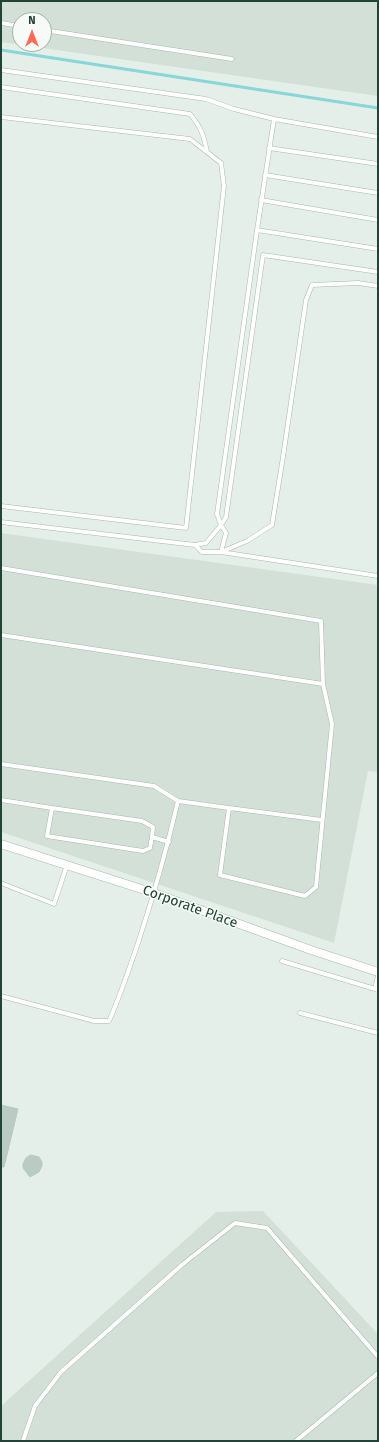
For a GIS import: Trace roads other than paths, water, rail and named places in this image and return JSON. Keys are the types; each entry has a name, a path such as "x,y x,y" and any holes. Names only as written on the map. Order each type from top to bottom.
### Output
{"street":[{"name":"Corporate Place","path":"1,844 154,894 311,950 378,972"}],"lane":[{"path":"1,23 12,25"},
{"path":"52,31 232,59"},
{"path":"1,70 206,98 234,109 274,119 378,137"},
{"path":"1,87 190,114 199,124 204,136 207,152"},
{"path":"1,117 190,139 221,163 224,186 186,528 1,506"},
{"path":"221,552 226,533 221,525 218,514 261,200 274,119"},
{"path":"269,148 378,164"},
{"path":"265,175 378,193"},
{"path":"261,200 378,220"},
{"path":"257,230 378,249"},
{"path":"1,522 195,545 206,543 226,517 263,255 378,272"},
{"path":"221,552 247,541 272,525 306,300 312,285 358,283 378,286"},
{"path":"195,545 202,552 221,552 378,576"},
{"path":"1,568 321,621 324,684 332,724 316,886 305,896 220,875 229,808"},
{"path":"1,636 324,684"},
{"path":"1,764 154,786 178,801 322,820"},
{"path":"1,800 142,821 153,827 150,848 143,851 47,836 52,808"},
{"path":"1,996 94,1021 109,1021 121,995 154,894 178,801"},
{"path":"152,837 168,842"},
{"path":"1,883 54,904 67,865"},
{"path":"282,961 376,989 378,976"},
{"path":"300,1013 378,1033"},
{"path":"23,1441 34,1406 61,1372 183,1264 235,1223 267,1228 378,1356"},
{"path":"296,1441 378,1373"}],"waterway":[{"path":"1,50 378,108"}]}
